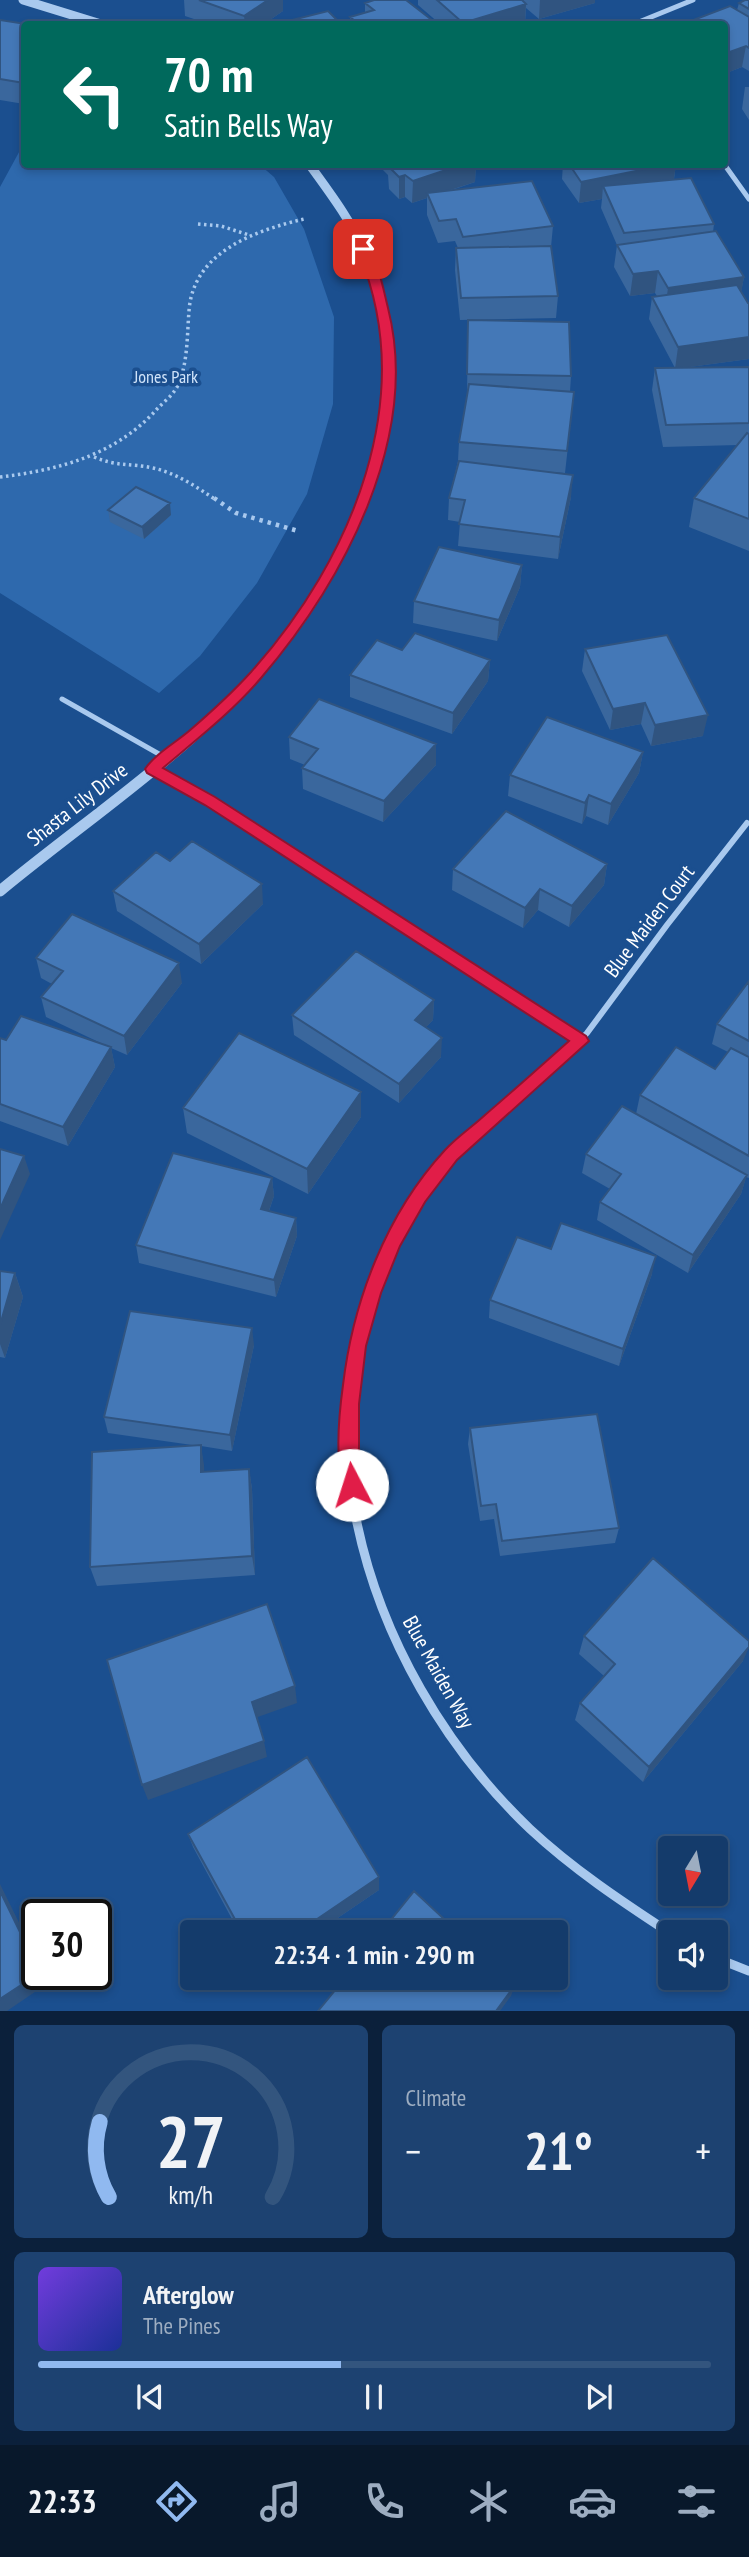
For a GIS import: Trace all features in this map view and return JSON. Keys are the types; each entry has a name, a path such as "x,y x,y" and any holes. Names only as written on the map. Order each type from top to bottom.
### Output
{"street":[{"path":"23,0 90,21"},
{"path":"641,21 693,0"},
{"name":"Shasta Lily Drive","path":"0,891 166,758 255,676 304,614 357,522 384,433 390,377 386,322 373,272 352,226 312,168"},
{"path":"727,168 749,199"},
{"path":"152,769 210,801 580,1041"},
{"name":"Blue Maiden Court","path":"580,1041 747,823"},
{"name":"Blue Maiden Way","path":"580,1041 451,1155 419,1196 393,1242 372,1293 357,1346 350,1404 349,1464 358,1526 375,1589 400,1651 435,1713 476,1772 526,1827 584,1878 658,1925"},
{"path":"728,1963 749,1971"}],"lane":[{"path":"62,699 166,758"}],"path":[{"path":"0,477 36,474 93,457 147,424 177,386 187,345 187,310 200,273 228,248 250,235 304,219"},
{"path":"198,224 221,226 250,235"},
{"path":"93,457 114,465 153,468 191,483 236,513 298,531"}],"green space":[{"name":"Jones Park","path":"21,148 21,168 264,168 274,177 304,229 334,317 333,404 307,494 257,583 200,656 159,693 0,593 0,187"}],"building":[{"path":"199,0 268,0 244,16"},
{"path":"374,0 406,0 433,21 355,21 350,17 374,10 365,3"},
{"path":"437,0 522,0 526,4 470,21 461,21"},
{"path":"749,0 749,9 739,3"},
{"path":"730,6 749,17 749,48 746,46 728,53 728,21 696,19"},
{"path":"328,11 338,21 288,21"},
{"path":"0,20 21,23 21,82 0,79"},
{"path":"390,168 452,168 413,181 405,175 399,177"},
{"path":"572,168 651,168 581,182"},
{"path":"691,178 714,224 624,233 603,186"},
{"path":"532,181 553,226 463,237 456,219 439,221 427,193"},
{"path":"716,231 744,277 668,288 658,271 633,274 617,245"},
{"path":"551,246 558,296 461,298 456,248"},
{"path":"737,285 749,303 749,337 678,347 652,297"},
{"path":"468,320 569,322 571,376 467,374"},
{"path":"749,367 749,423 666,425 655,368"},
{"path":"469,384 574,392 567,451 459,442"},
{"path":"747,433 749,434 749,519 694,498"},
{"path":"459,461 573,475 560,537 459,524 465,500 449,498"},
{"path":"136,487 170,503 142,527 108,510"},
{"path":"439,547 522,565 499,620 414,601"},
{"path":"415,633 490,660 453,713 350,675 377,640 402,650"},
{"path":"667,635 708,715 655,725 645,703 613,709 585,649"},
{"path":"319,699 436,744 384,801 302,768 318,749 289,737"},
{"path":"547,717 643,752 611,804 589,795 585,803 510,775"},
{"path":"506,811 607,864 572,906 540,889 525,908 453,869"},
{"path":"192,841 262,884 199,944 113,891 156,852 170,861"},
{"path":"72,914 179,963 124,1036 41,997 63,971 36,958"},
{"path":"356,951 434,1000 415,1020 442,1038 399,1084 292,1015"},
{"path":"749,981 749,1041 717,1024"},
{"path":"21,1016 111,1047 63,1127 0,1104 0,1038 6,1040"},
{"path":"239,1033 361,1092 307,1169 183,1108"},
{"path":"676,1047 715,1069 731,1048 749,1057 749,1156 640,1095"},
{"path":"622,1106 747,1175 693,1255 600,1202 621,1174 586,1154"},
{"path":"0,1149 24,1156 0,1209"},
{"path":"173,1153 272,1178 261,1209 296,1218 274,1280 136,1245"},
{"path":"561,1223 656,1256 623,1349 490,1300 517,1237 551,1249"},
{"path":"0,1271 15,1273 0,1325"},
{"path":"130,1311 252,1328 230,1435 104,1417"},
{"path":"597,1414 619,1528 502,1541 496,1504 481,1506 470,1428"},
{"path":"201,1445 201,1472 249,1469 252,1556 90,1567 92,1452"},
{"path":"653,1558 749,1641 749,1647 649,1767 580,1703 615,1664 584,1636"},
{"path":"267,1604 295,1686 252,1702 264,1741 142,1785 107,1660"},
{"path":"307,1757 379,1877 316,1920 235,1920 188,1834"},
{"path":"0,1891 21,1934 21,1985 0,1999"},
{"path":"414,1891 445,1920 391,1920"},
{"path":"335,1990 511,1990 496,2011 318,2011"}],"route":[{"path":"352,1485 349,1464 350,1404 357,1346 372,1293 393,1242 419,1196 451,1155 580,1041 210,801 152,769 255,676 304,614 357,522 384,433 390,377 386,322 373,272 363,249"}]}
